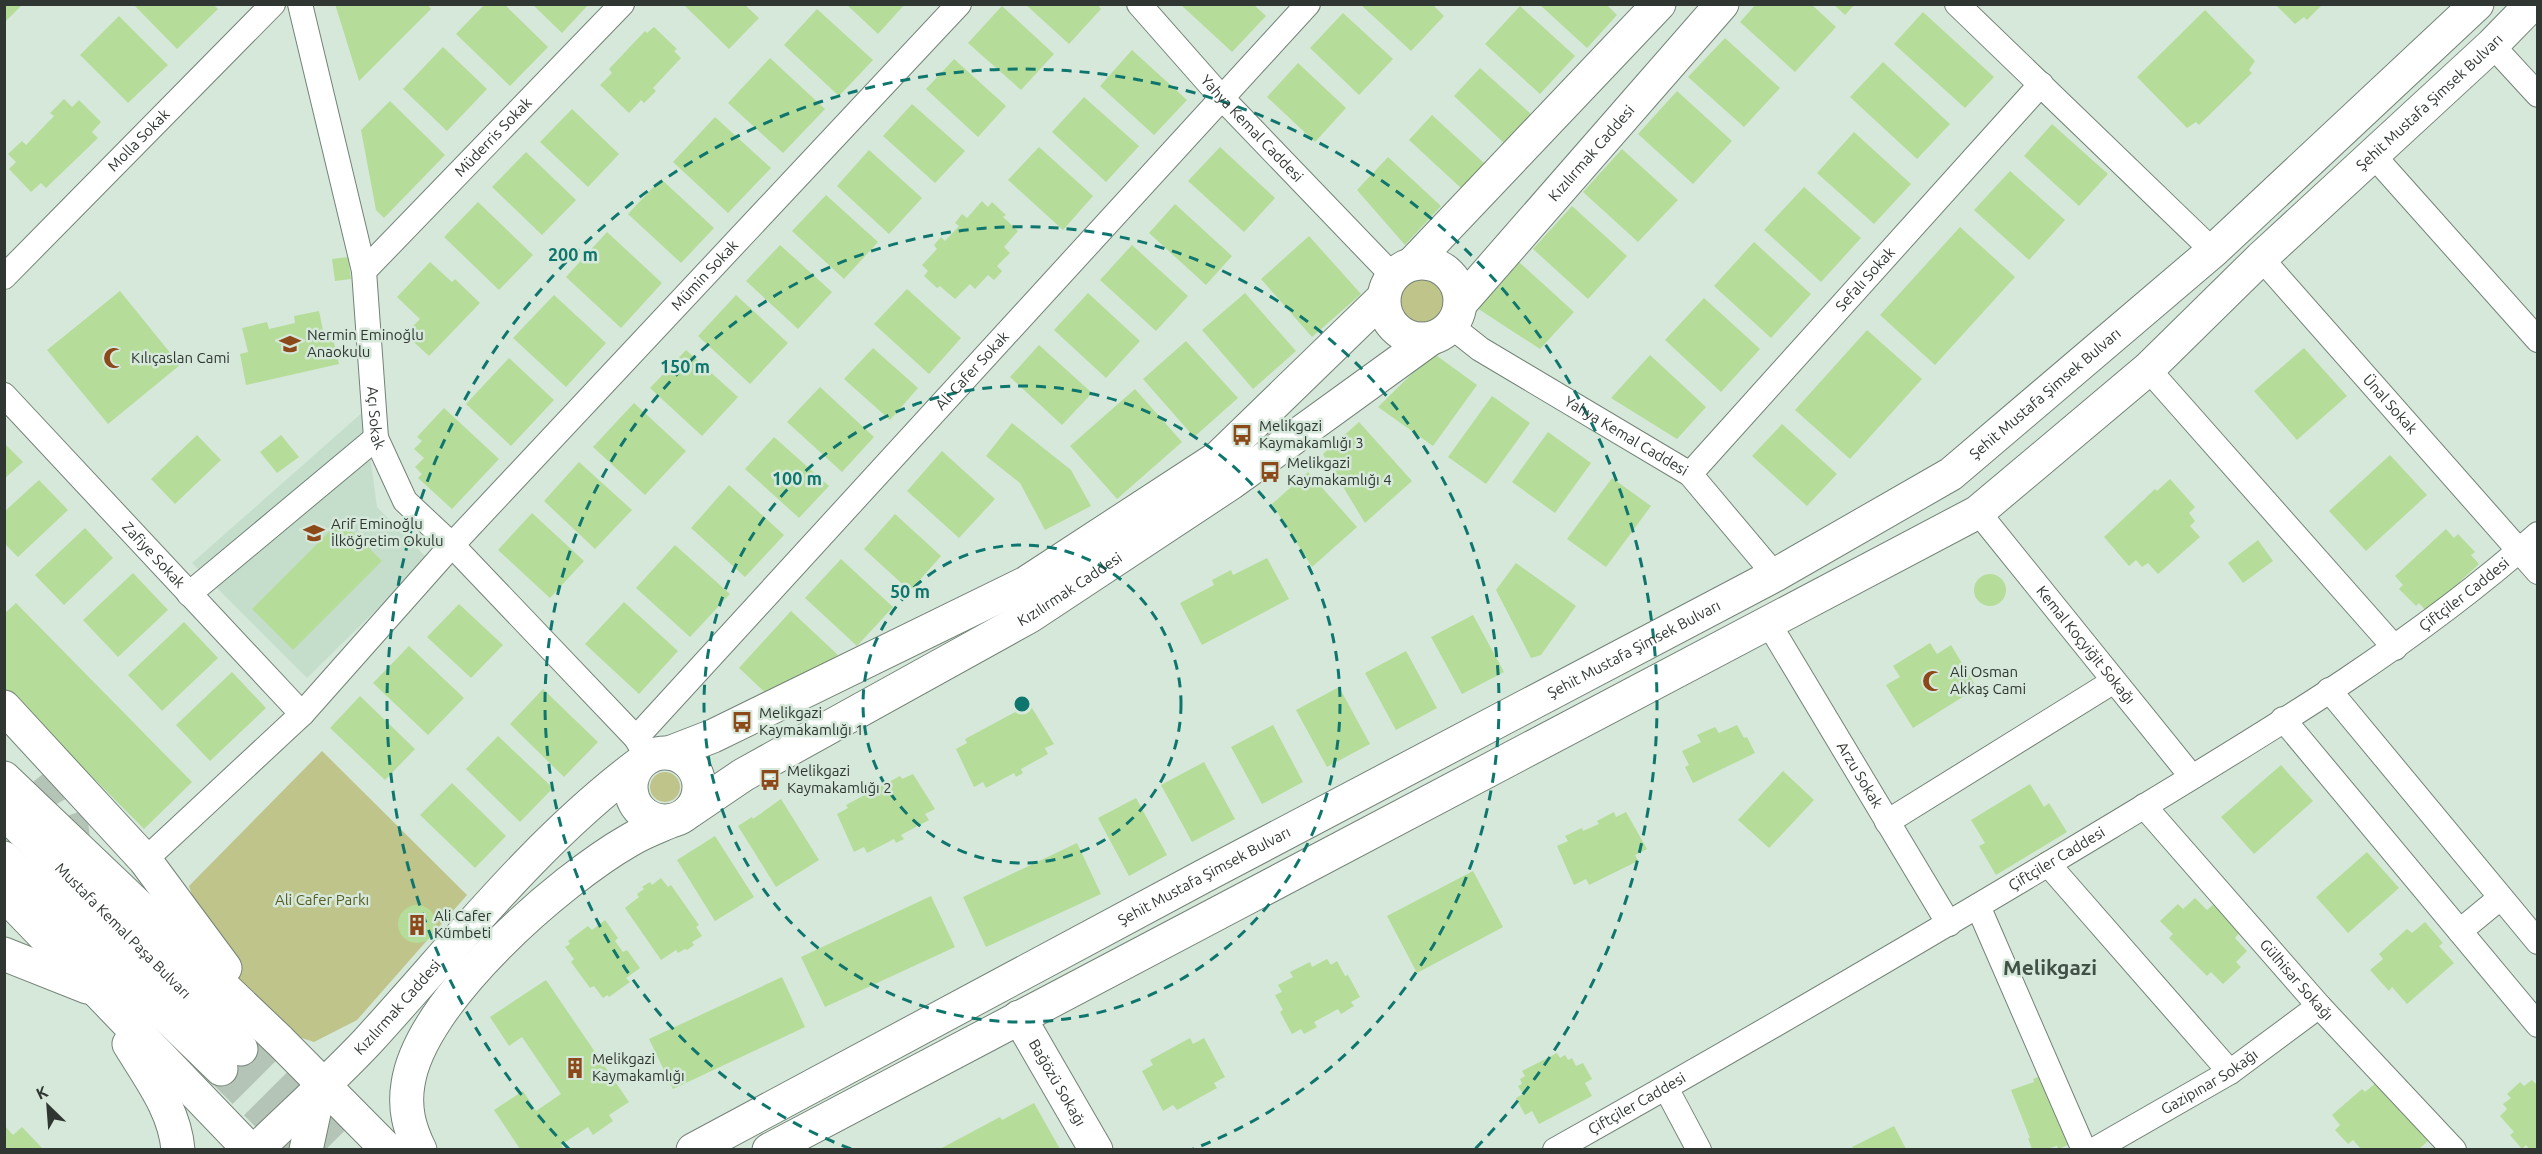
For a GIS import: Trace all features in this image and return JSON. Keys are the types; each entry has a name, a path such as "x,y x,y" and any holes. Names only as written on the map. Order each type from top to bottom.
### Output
{"main road":[{"name":"Kızılırmak Caddesi","path":"256,1149 365,1044 482,913 581,812 648,753 713,736 1026,583 1219,457 1396,279 1659,4"},
{"name":"Kızılırmak Caddesi","path":"420,1149 413,1135 408,1115 408,1082 428,1032 455,993 496,948 556,893 630,839 680,816 743,775 1030,616 1231,483 1447,323 1722,4"},
{"name":"Şehit Mustafa Şimsek Bulvarı","path":"693,1149 1775,575 1950,474 2213,252 2477,4"},
{"name":"Şehit Mustafa Şimsek Bulvarı","path":"769,1149 1978,512 2148,369 2261,258 2492,45 2532,4"},
{"path":"1437,266 1447,272 1455,281 1460,292 1447,323 1407,336 1396,330 1384,310 1396,279 1437,266"},
{"path":"4,707 145,860 280,1041"},
{"path":"4,738 43,774"},
{"path":"648,753 688,762 695,771 699,792 680,816 650,819 634,804 630,783 648,753"},
{"path":"4,778 280,1041 388,1149"},
{"name":"Mustafa Kemal Paşa Bulvarı","path":"4,812 231,1059 4,858"},
{"path":"4,894 250,1149"},
{"path":"4,954 96,991 165,1104 177,1136 178,1149"},
{"name":"Bağözü Sokağı","path":"1019,1017 1096,1149"},
{"path":"306,1149 323,1084"}],"street":[{"name":"Molla Sokak","path":"4,277 273,4"},
{"name":"Açı Sokak","path":"300,4 364,271 376,438 405,501 452,545 648,753"},
{"name":"Müderris Sokak","path":"364,271 622,4"},
{"name":"Mümin Sokak","path":"145,860 302,714 452,545 958,4"},
{"name":"Yahya Kemal Caddesi","path":"1139,4 1221,97 1396,279"},
{"name":"Ali Cafer Sokak","path":"648,753 1221,97 1308,4"},
{"path":"1957,4 2213,252"},
{"path":"2492,45 2538,95"},
{"name":"Sefalı Sokak","path":"1690,474 2041,84"},
{"path":"2373,155 2538,340"},
{"name":"Ünal Sokak","path":"2261,258 2538,572"},
{"name":"Yahya Kemal Caddesi","path":"1447,323 1480,350 1690,474 1775,575"},
{"path":"2148,369 2395,648"},
{"name":"Zafiye Sokak","path":"4,395 302,714"},
{"path":"189,594 376,438"},
{"name":"Kemal Koçyiğit Sokağı","path":"1978,512 2192,777"},
{"name":"Çiftçiler Caddesi","path":"1556,1149 1949,924 2192,777 2395,648 2538,534"},
{"name":"Arzu Sokak","path":"1769,624 1949,924"},
{"path":"1887,822 2114,681"},
{"path":"2329,690 2538,942"},
{"path":"2283,719 2538,1025"},
{"name":"Gülhisar Sokağı","path":"2144,806 2319,1006 2454,1149"},
{"path":"2048,864 2230,1072"},
{"path":"2460,931 2500,897"},
{"path":"1978,906 2084,1149"},
{"name":"Gazipınar Sokağı","path":"2094,1149 2230,1072 2319,1006"},
{"path":"1666,1088 1699,1149"}],"shaded area":[{"name":"Arif Eminoğlu İlköğretim Okulu","path":"364,411 377,507 428,559 307,678 192,563"}],"green space":[{"path":"1422,279 1431,280 1438,285 1443,292 1443,310 1438,317 1431,322 1422,323 1413,322 1406,317 1401,310 1400,301 1401,292 1406,285 1413,280"},
{"name":"Ali Cafer Parkı","path":"322,751 467,895 357,1020 314,1042 280,1031 227,968 203,927 189,886"},
{"path":"665,772 676,776 680,787 676,798 665,802 654,798 650,787 654,776"}],"building":[{"path":"4,4 23,4 4,23"},
{"path":"133,4 213,4 218,9 177,49"},
{"path":"335,4 427,4 431,9 359,81"},
{"path":"485,4 504,4 548,47 510,86 456,34"},
{"path":"532,4 589,4 562,33"},
{"path":"683,4 744,4 759,18 729,49"},
{"path":"846,4 905,4 878,34"},
{"path":"1025,4 1097,4 1101,9 1069,44"},
{"path":"1180,4 1253,4 1266,16 1232,52"},
{"path":"1360,4 1432,4 1444,16 1411,51"},
{"path":"1539,4 1606,4 1617,15 1587,48"},
{"path":"1756,4 1811,4 1836,27 1795,72 1740,22"},
{"path":"1833,4 1855,4 1845,15"},
{"path":"2275,4 2323,4 2307,20 2304,17 2295,24"},
{"path":"1002,6 1054,54 1021,90 968,43"},
{"path":"1520,6 1575,56 1540,94 1485,44"},
{"path":"817,9 873,60 839,96 784,45"},
{"path":"2205,10 2255,61 2249,70 2252,73 2199,125 2196,122 2187,128 2137,77"},
{"path":"1923,12 1994,77 1965,108 1894,44"},
{"path":"1343,13 1393,59 1359,95 1310,48"},
{"path":"119,16 168,65 128,103 80,55"},
{"path":"654,27 677,49 674,51 681,58 653,88 656,91 644,103 641,100 629,113 600,85 612,73 609,69 645,31 647,33"},
{"path":"1725,38 1780,88 1744,127 1688,77"},
{"path":"443,47 487,89 447,131 403,89"},
{"path":"1132,50 1187,100 1154,135 1100,86"},
{"path":"770,58 825,109 783,153 728,103"},
{"path":"954,59 1006,106 978,137 926,89"},
{"path":"1883,62 1950,124 1917,159 1850,97"},
{"path":"1298,63 1346,108 1315,142 1267,97"},
{"path":"1480,68 1532,115 1505,144 1454,96"},
{"path":"1677,91 1732,141 1693,184 1638,134"},
{"path":"1084,97 1139,146 1106,182 1052,132"},
{"path":"64,99 72,107 79,100 101,122 92,132 98,138 46,188 41,183 31,192 9,169 16,162 8,154 22,141 26,145 54,116 50,113"},
{"path":"390,101 445,155 384,218 376,210 361,130"},
{"path":"912,104 965,151 935,183 883,136"},
{"path":"572,109 619,154 588,187 540,142"},
{"path":"1432,115 1485,164 1462,189 1409,140"},
{"path":"715,117 771,168 728,213 673,162"},
{"path":"2052,124 2108,174 2079,206 2024,156"},
{"path":"1854,132 1911,184 1874,224 1817,173"},
{"path":"1039,147 1093,196 1063,230 1008,180"},
{"path":"1220,147 1275,198 1244,232 1188,181"},
{"path":"1622,149 1678,200 1638,242 1583,192"},
{"path":"869,150 922,198 889,234 837,186"},
{"path":"526,152 576,200 542,235 492,187"},
{"path":"1388,157 1441,206 1405,245 1357,190"},
{"path":"2010,171 2065,220 2029,260 1974,210"},
{"path":"661,179 714,228 681,263 628,214"},
{"path":"1804,187 1861,238 1821,282 1764,230"},
{"path":"826,195 878,242 844,279 792,231"},
{"path":"982,201 988,207 992,202 1006,215 1003,217 1018,231 1004,247 1010,253 997,266 1002,271 998,276 994,280 988,275 975,289 970,284 955,299 940,286 937,288 924,276 928,271 922,265 937,249 934,245 941,237 945,241 959,226 955,223 962,214 967,218"},
{"path":"478,202 533,255 499,290 444,237"},
{"path":"1175,204 1232,256 1206,285 1149,233"},
{"path":"1572,206 1627,256 1588,299 1533,249"},
{"path":"1960,227 2015,277 1935,365 1880,315"},
{"path":"607,232 662,283 621,328 566,277"},
{"path":"1309,236 1361,294 1312,337 1261,279"},
{"path":"1754,242 1811,294 1771,338 1714,286"},
{"path":"780,245 832,292 798,329 746,281"},
{"path":"1132,245 1188,296 1156,331 1100,280"},
{"path":"348,257 351,279 335,281 332,259"},
{"path":"430,262 452,282 455,279 480,303 429,356 405,334 420,319 397,297"},
{"path":"1519,262 1574,312 1540,349 1477,308"},
{"path":"907,289 961,338 929,374 874,324"},
{"name":"Kılıçaslan Cami","path":"120,291 180,365 108,424 47,350"},
{"path":"1088,293 1140,341 1106,378 1054,330"},
{"path":"1245,293 1296,351 1253,389 1202,330"},
{"path":"554,295 606,343 566,387 513,338"},
{"path":"736,295 788,343 750,384 698,336"},
{"path":"1704,298 1760,349 1721,392 1665,340"},
{"name":"Nermin Eminoğlu Anaokulu","path":"319,311 324,335 332,334 339,364 246,385 240,354 248,352 242,328 267,322 269,329 295,323 294,316"},
{"path":"1867,330 1922,379 1850,459 1795,410"},
{"path":"1186,341 1238,398 1194,437 1143,379"},
{"path":"1039,345 1092,393 1062,425 1010,377"},
{"path":"873,348 918,388 890,420 844,379"},
{"path":"2304,348 2347,396 2297,440 2254,391"},
{"path":"686,350 738,397 702,436 650,388"},
{"path":"1433,353 1477,385 1433,446 1378,407"},
{"path":"1650,355 1706,407 1677,439 1611,398"},
{"path":"509,358 554,400 511,446 466,404"},
{"path":"820,387 874,437 842,472 787,422"},
{"path":"1135,389 1182,442 1117,499 1070,446"},
{"path":"1492,396 1530,423 1486,484 1448,457"},
{"path":"634,403 686,451 645,495 593,447"},
{"path":"444,408 499,459 452,509 418,478 422,474 415,467 424,458 414,449 422,441 417,437"},
{"path":"1359,422 1412,481 1365,523 1323,454"},
{"path":"1012,423 1071,470 1091,506 1045,530 1020,483 986,456"},
{"path":"1782,424 1837,474 1807,506 1752,456"},
{"path":"1548,432 1591,463 1555,513 1512,482"},
{"path":"197,435 221,460 175,504 151,479"},
{"path":"281,435 299,457 277,473 260,452"},
{"path":"774,437 829,486 799,518 745,469"},
{"path":"4,443 23,462 4,479"},
{"path":"942,451 995,499 959,538 907,491"},
{"path":"2390,455 2427,495 2366,551 2329,511"},
{"path":"579,462 632,510 595,549 544,501"},
{"path":"1308,472 1357,527 1312,567 1272,504"},
{"path":"1612,478 1651,506 1606,567 1567,539"},
{"path":"2170,479 2195,507 2189,513 2195,521 2190,526 2200,537 2158,574 2148,563 2142,567 2136,560 2129,566 2104,537 2155,489 2157,491"},
{"path":"39,480 68,510 18,557 4,543 4,512"},
{"path":"729,485 784,535 745,577 691,528"},
{"path":"532,513 584,561 550,598 498,550"},
{"path":"895,514 941,556 910,591 864,549"},
{"path":"341,520 382,561 293,650 252,609"},
{"path":"85,528 113,558 64,605 35,575"},
{"path":"2446,529 2454,538 2458,534 2475,552 2471,555 2479,564 2427,612 2419,603 2416,606 2399,589 2403,585 2395,576"},
{"path":"2258,540 2273,561 2243,583 2228,563"},
{"path":"675,545 730,594 690,637 636,588"},
{"path":"1267,558 1289,599 1202,645 1180,603 1214,585 1212,580 1231,570 1233,575"},
{"path":"841,559 893,607 857,646 805,598"},
{"path":"1516,563 1576,606 1541,655 1531,658 1496,590"},
{"path":"133,573 168,610 118,657 83,620"},
{"path":"1990,574 2002,578 2006,590 2002,602 1990,606 1978,602 1974,590 1978,578"},
{"path":"624,602 678,651 639,694 585,644"},
{"path":"16,603 192,782 144,829 4,688 4,614"},
{"path":"459,604 503,645 471,678 427,637"},
{"path":"791,611 838,655 770,697 739,668"},
{"path":"1473,615 1504,672 1462,694 1431,637"},
{"path":"184,622 218,658 162,711 128,675"},
{"name":"Ali Osman Akkaş Cami","path":"1930,643 1937,654 1951,645 1977,688 1913,728 1886,685 1900,677 1893,666"},
{"path":"409,646 464,698 428,735 373,683"},
{"path":"1406,651 1437,708 1396,730 1365,673"},
{"path":"232,672 266,708 210,761 176,725"},
{"path":"1339,687 1370,744 1327,767 1296,710"},
{"path":"543,689 598,742 564,777 510,724"},
{"path":"360,696 415,749 385,780 330,728"},
{"path":"1032,708 1054,744 1045,748 1048,754 1021,769 1023,773 1016,777 1014,773 986,788 983,782 974,787 956,749 967,743 965,739 1019,710 1021,714"},
{"path":"1273,725 1303,782 1262,804 1231,747"},
{"path":"1737,725 1744,738 1747,737 1755,753 1693,783 1685,767 1689,765 1682,751 1701,742 1697,735 1715,727 1719,733"},
{"path":"498,736 553,788 520,822 466,769"},
{"path":"1204,762 1235,819 1192,842 1161,785"},
{"path":"2281,765 2313,801 2254,854 2221,817"},
{"path":"1783,771 1814,800 1769,848 1738,820"},
{"path":"913,774 935,809 925,814 929,820 901,835 904,839 896,843 894,839 867,853 864,847 854,852 837,814 848,808 846,805 900,776 902,779"},
{"path":"452,783 506,836 475,868 420,815"},
{"path":"2030,784 2044,807 2049,803 2067,832 1996,875 1979,846 1985,843 1971,820"},
{"path":"1136,798 1167,855 1129,876 1098,818"},
{"path":"781,799 819,860 776,887 738,826 752,817 753,819"},
{"path":"1614,812 1616,817 1626,812 1647,849 1635,855 1638,861 1589,885 1586,879 1574,885 1557,846 1568,841 1565,836 1582,828 1583,831 1599,824 1597,821"},
{"path":"715,836 754,897 715,921 677,860"},
{"path":"1077,843 1101,894 986,947 963,897"},
{"path":"2367,852 2399,888 2348,933 2316,897"},
{"path":"1473,871 1503,927 1417,973 1387,916"},
{"path":"661,878 668,887 671,885 699,925 696,927 702,936 692,942 694,945 687,950 678,953 676,950 661,960 625,908 639,897 637,894 644,889 642,887 650,882 652,885"},
{"path":"931,896 955,947 825,1007 801,957"},
{"path":"2195,898 2207,910 2214,904 2241,931 2235,938 2247,951 2236,962 2241,967 2223,984 2211,972 2207,976 2169,938 2173,934 2160,921 2178,904 2183,909"},
{"name":"Ali Cafer Kümbeti","path":"417,905 430,911 436,924 430,937 417,943 404,937 398,924 404,911"},
{"path":"605,920 618,938 615,941 623,952 627,950 640,968 626,978 630,982 609,997 607,995 603,998 594,986 590,988 571,962 574,959 565,947 570,944 568,941 588,926 592,930"},
{"path":"2425,922 2443,943 2439,946 2454,963 2407,1004 2392,987 2389,991 2370,970 2383,959 2379,954 2407,929 2412,933"},
{"path":"1327,959 1331,965 1337,961 1360,997 1351,1002 1354,1006 1341,1014 1338,1009 1314,1022 1317,1027 1304,1034 1301,1029 1292,1034 1280,1012 1283,1010 1275,995 1282,992 1278,985 1293,977 1290,972 1310,962 1312,967"},
{"path":"782,977 805,1027 673,1089 649,1039"},
{"name":"Melikgazi Kaymakamlığı","path":"546,980 629,1102 609,1115 613,1121 593,1135 588,1127 561,1145 564,1149 520,1149 494,1110 523,1091 536,1111 561,1094 522,1037 509,1046 490,1017"},
{"path":"1190,1038 1193,1044 1204,1038 1225,1077 1214,1083 1217,1088 1177,1110 1173,1105 1163,1111 1142,1071 1153,1065 1150,1060"},
{"path":"1557,1053 1560,1058 1565,1055 1568,1060 1572,1058 1576,1066 1583,1063 1592,1079 1585,1083 1592,1096 1539,1124 1532,1111 1525,1115 1516,1098 1523,1094 1518,1086 1522,1084 1520,1079 1525,1076 1522,1071"},
{"path":"2048,1073 2073,1143 2058,1149 2057,1146 2032,1149 2028,1138 2030,1138 2011,1090 2034,1082 2033,1079"},
{"path":"2532,1080 2538,1083 2538,1149 2529,1149 2526,1145 2522,1149 2510,1135 2514,1132 2500,1116 2507,1109 2503,1104 2511,1098 2507,1094 2520,1082 2524,1086"},
{"path":"2377,1082 2428,1141 2419,1149 2361,1149 2353,1140 2348,1144 2335,1130 2340,1125 2332,1115 2362,1089 2365,1092"},
{"path":"1034,1103 1060,1149 940,1149 1000,1117 1002,1120"},
{"path":"5,1126 13,1135 22,1127 43,1149 5,1149"},
{"path":"1894,1126 1906,1149 1854,1149 1852,1147"}],"tunnel":[{"path":"43,774 69,816 73,838 68,864"},
{"path":"241,1049 342,1150"},
{"path":"221,1069 300,1148"}],"place":[{"name":"Nermin Eminoğlu Anaokulu","path":"290,344"},
{"name":"Kılıçaslan Cami","path":"114,358"},
{"name":"Melikgazi Kaymakamlığı 3","path":"1242,435"},
{"name":"Melikgazi Kaymakamlığı 4","path":"1270,472"},
{"name":"Arif Eminoğlu İlköğretim Okulu","path":"314,533"},
{"name":"Ali Osman Akkaş Cami","path":"1933,681"},
{"name":"Melikgazi Kaymakamlığı 1","path":"742,722"},
{"name":"Melikgazi Kaymakamlığı 2","path":"770,780"},
{"name":"Ali Cafer Kümbeti","path":"417,925"},
{"name":"Melikgazi Kaymakamlığı","path":"575,1068"}],"district":[{"name":"Melikgazi","path":"2050,968"}]}
